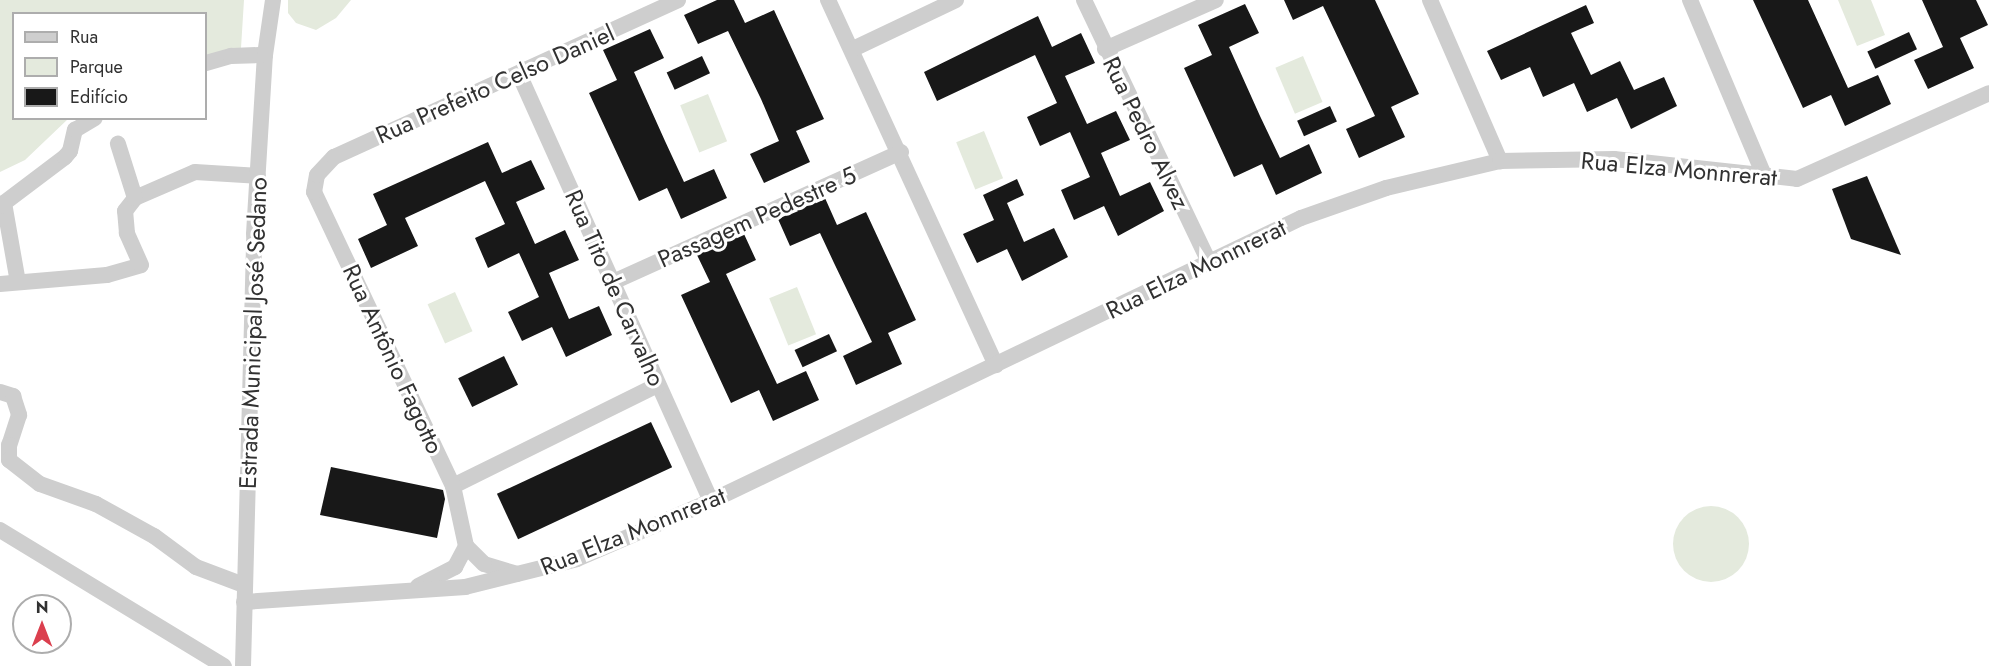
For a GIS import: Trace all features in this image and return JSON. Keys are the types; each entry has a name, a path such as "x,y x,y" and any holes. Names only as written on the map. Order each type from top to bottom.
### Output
{"street":[{"name":"Estrada Municipal José Sedano","path":"243,666 258,176 264,55 273,0"},
{"name":"Rua Prefeito Celso Daniel","path":"317,176 334,157 678,0"},
{"path":"828,0 901,152 996,365"},
{"path":"853,50 956,0"},
{"name":"Rua Pedro Alvez","path":"1084,0 1105,49 1210,264"},
{"path":"1105,49 1215,0"},
{"path":"1430,0 1500,160"},
{"path":"1690,0 1764,175"},
{"path":"207,63 231,56 264,55"},
{"name":"Rua Tito de Carvalho","path":"519,74 711,501"},
{"name":"Rua Elza Monnrerat","path":"244,602 465,587 524,575 577,559 711,501 1210,264 1301,218 1386,188 1500,160 1614,159 1791,179 1809,176 1989,93"},
{"path":"18,282 2,204 65,157 70,151 75,130 92,120"},
{"path":"118,144 135,198"},
{"name":"Passagem Pedestre 5","path":"614,282 901,152"},
{"path":"0,284 107,275 141,265 127,233 125,211 135,198 195,172 258,176"},
{"name":"Rua Antônio Fagotto","path":"317,176 314,192 453,486 466,546"},
{"path":"453,486 657,385"},
{"path":"0,392 18,403 20,415 9,445 9,460 40,484 96,504 154,536 196,567 244,585"},
{"path":"0,530 224,666"},
{"path":"411,589 454,567 466,546 490,567 524,575"}],"green space":[{"path":"0,0 244,0 241,48 207,64 207,12 12,12 12,120 67,120 25,160 0,172"},
{"path":"288,0 351,0 336,18 316,30 296,23 288,13"},
{"path":"1838,0 1871,0 1885,35 1857,46"},
{"path":"1303,56 1323,102 1295,114 1275,68"},
{"path":"708,94 727,141 699,153 680,105"},
{"path":"984,131 1003,178 975,190 956,142"},
{"path":"797,287 816,334 788,346 769,298"},
{"path":"455,292 472,331 445,343 428,304"},
{"path":"1711,506 1725,509 1738,517 1746,530 1749,544 1746,558 1738,571 1725,579 1711,582 1697,579 1684,571 1676,558 1673,544 1676,530 1684,517 1697,509"}],"building":[{"path":"717,0 734,0 745,23 774,10 824,119 796,131 810,162 764,183 750,154 779,141 761,99 728,31 698,44 684,15"},
{"path":"1284,0 1375,0 1419,94 1391,107 1405,137 1359,158 1346,129 1375,116 1323,6 1293,20"},
{"path":"1753,0 1808,0 1848,88 1878,75 1891,104 1845,126 1831,95 1803,108"},
{"path":"1922,0 1976,0 1988,25 1960,38 1974,68 1928,89 1914,60 1943,47"},
{"path":"1245,4 1259,33 1229,47 1260,116 1280,158 1309,144 1322,173 1276,195 1262,164 1234,177 1184,68 1212,55 1198,25"},
{"path":"1586,5 1594,23 1571,33 1591,75 1620,61 1634,90 1664,77 1677,106 1631,129 1617,98 1587,112 1574,83 1543,97 1530,67 1501,80 1487,51"},
{"path":"1038,16 1052,47 1081,33 1095,63 1065,76 1087,124 1116,111 1130,140 1101,153 1120,196 1150,182 1164,211 1118,236 1104,206 1074,220 1061,190 1090,177 1070,132 1040,146 1027,117 1057,103 1035,55 937,101 924,72"},
{"path":"650,29 664,58 634,72 665,141 684,182 714,169 727,198 681,219 667,188 639,201 589,93 617,80 603,50"},
{"path":"1909,32 1917,49 1875,69 1867,51"},
{"path":"702,56 710,73 675,90 667,72"},
{"path":"1330,106 1337,122 1304,136 1297,121"},
{"path":"488,142 502,173 531,160 545,189 516,202 535,244 565,230 579,260 549,273 569,319 599,306 612,335 566,357 552,327 522,341 508,312 539,297 519,253 488,268 475,238 505,224 485,181 405,218 418,246 371,268 358,239 387,225 373,194"},
{"path":"1867,176 1901,255 1851,239 1832,189"},
{"path":"1017,179 1024,195 1007,203 1024,242 1054,228 1068,257 1022,281 1007,249 977,263 963,234 994,220 983,195"},
{"path":"825,198 837,225 866,212 916,320 888,333 902,364 856,385 843,356 872,342 820,233 790,246 778,219"},
{"path":"744,234 756,260 726,274 777,384 806,371 819,400 773,421 759,390 731,403 681,295 710,282 697,255"},
{"path":"829,334 837,351 803,367 795,350"},
{"path":"504,356 518,385 472,407 458,378"},
{"path":"651,422 672,467 518,539 497,494"},
{"path":"331,467 443,490 445,499 437,538 320,515"}]}
